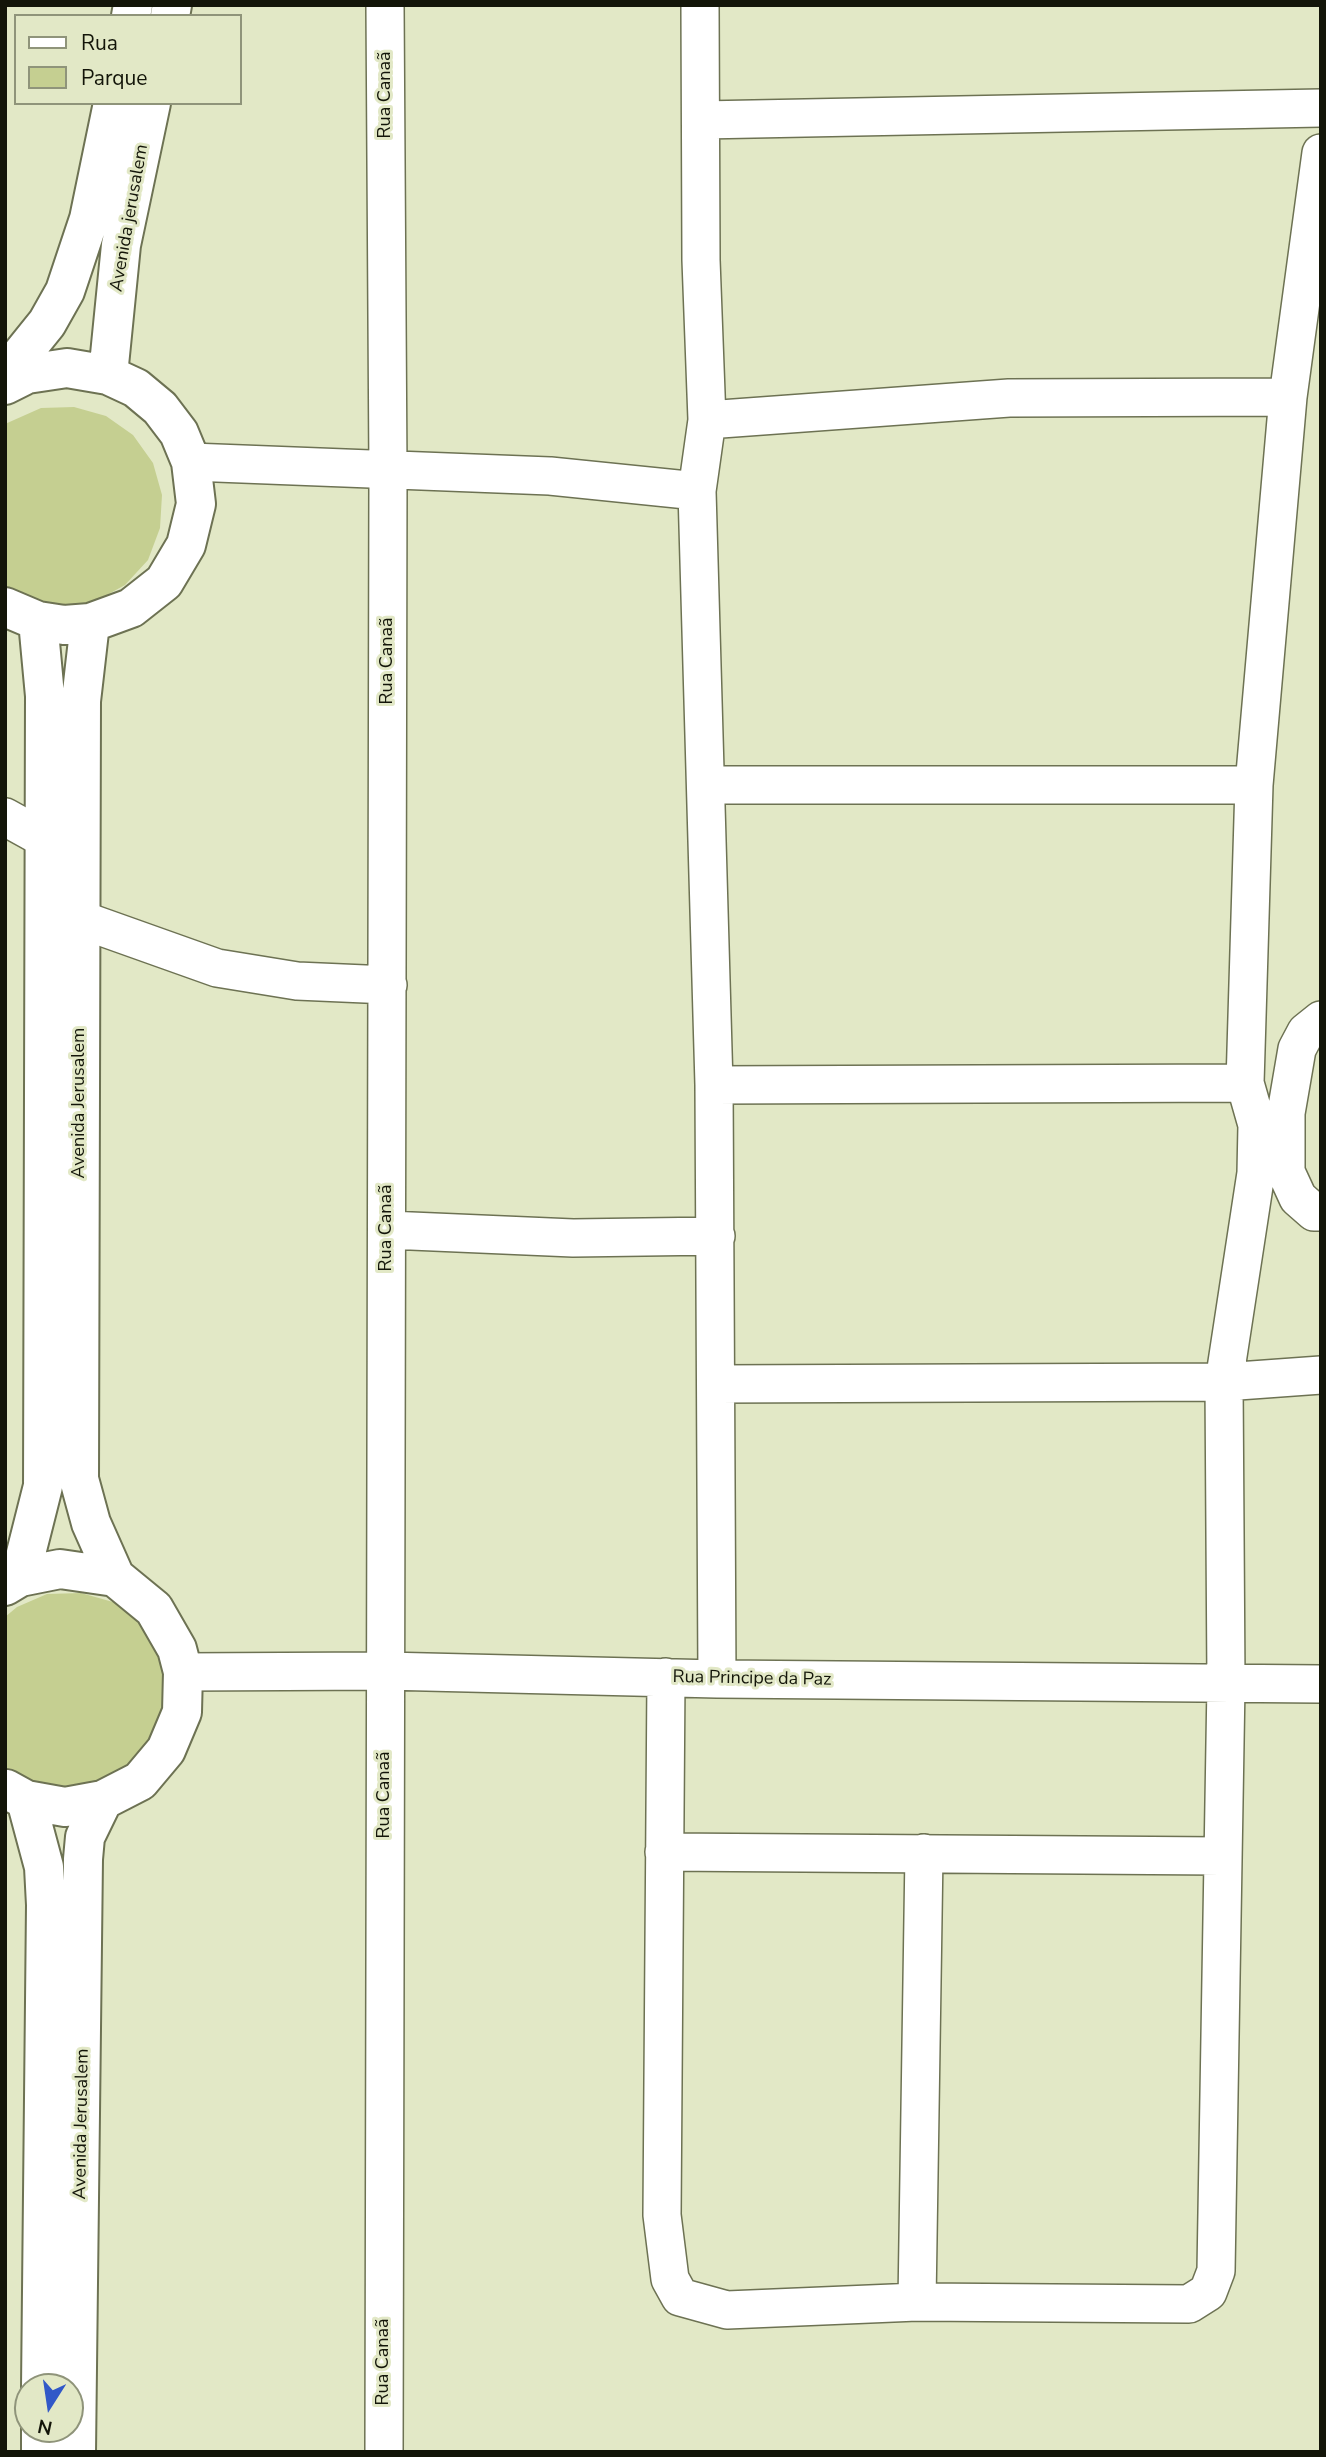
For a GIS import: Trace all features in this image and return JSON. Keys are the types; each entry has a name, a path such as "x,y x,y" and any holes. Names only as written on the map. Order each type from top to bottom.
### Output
{"street":[{"name":"Rua Canaã","path":"384,2452 388,1230 385,5"},
{"path":"701,5 701,260 707,420 698,491 715,1085 717,1679"},
{"path":"5,375 47,323 65,291 89,219 113,105"},
{"name":"Avenida jerusalem","path":"108,375 121,245 151,105"},
{"path":"702,120 1321,107"},
{"path":"666,1677 662,2215 670,2279 680,2297 727,2310 917,2302 1189,2304 1208,2292 1216,2271 1226,1684 1224,1382 1256,1173 1257,1125 1245,1083 1254,785 1288,397 1321,153"},
{"name":"Avenida Jerusalem","path":"5,386 27,374 67,368 108,375 136,388 160,408 179,433 191,462 196,504 186,545 164,582 131,608 90,623 64,625 22,614"},
{"path":"707,420 1009,398 1288,397"},
{"path":"191,462 388,472 550,476 698,491"},
{"name":"Avenida Jerusalem","path":"15,1794 65,1807 103,1800 139,1781 166,1750 182,1712 183,1672 177,1649 154,1609 115,1577 91,1523 79,1479 61,1291 45,906 45,696 22,614"},
{"name":"Avenida Jerusalem","path":"13,1582 43,1486 61,1291 80,922 81,701 90,623"},
{"path":"706,785 1254,785"},
{"path":"5,817 45,839"},
{"path":"45,906 80,922 217,968 297,981 388,985"},
{"path":"1321,1020 1306,1032 1297,1049 1286,1113 1286,1172 1298,1198 1314,1212 1321,1212"},
{"path":"715,1085 1245,1083"},
{"path":"388,1230 573,1238 716,1237"},
{"path":"717,1384 1224,1382 1321,1375"},
{"name":"Avenida Jerusalem","path":"13,1582 60,1569 115,1577"},
{"name":"Rua Principe da Paz","path":"183,1672 385,1671 717,1679 1321,1684"},
{"name":"Avenida Jerusalem","path":"15,1794 44,1867 41,2373"},
{"name":"Avenida Jerusalem","path":"76,2452 83,1859 85,1837 103,1800"},
{"path":"664,1852 1221,1856"},
{"path":"917,2302 924,1853"},
{"path":"44,2090 82,2087"}],"green space":[{"path":"74,407 106,416 133,435 153,463 162,495 160,528 148,560 125,585 96,601 63,607 31,601 5,588 5,424 41,408"},
{"path":"81,1593 113,1602 141,1622 160,1649 169,1681 155,1746 103,1788 37,1788 5,1770 5,1617 17,1607 47,1594"}]}
